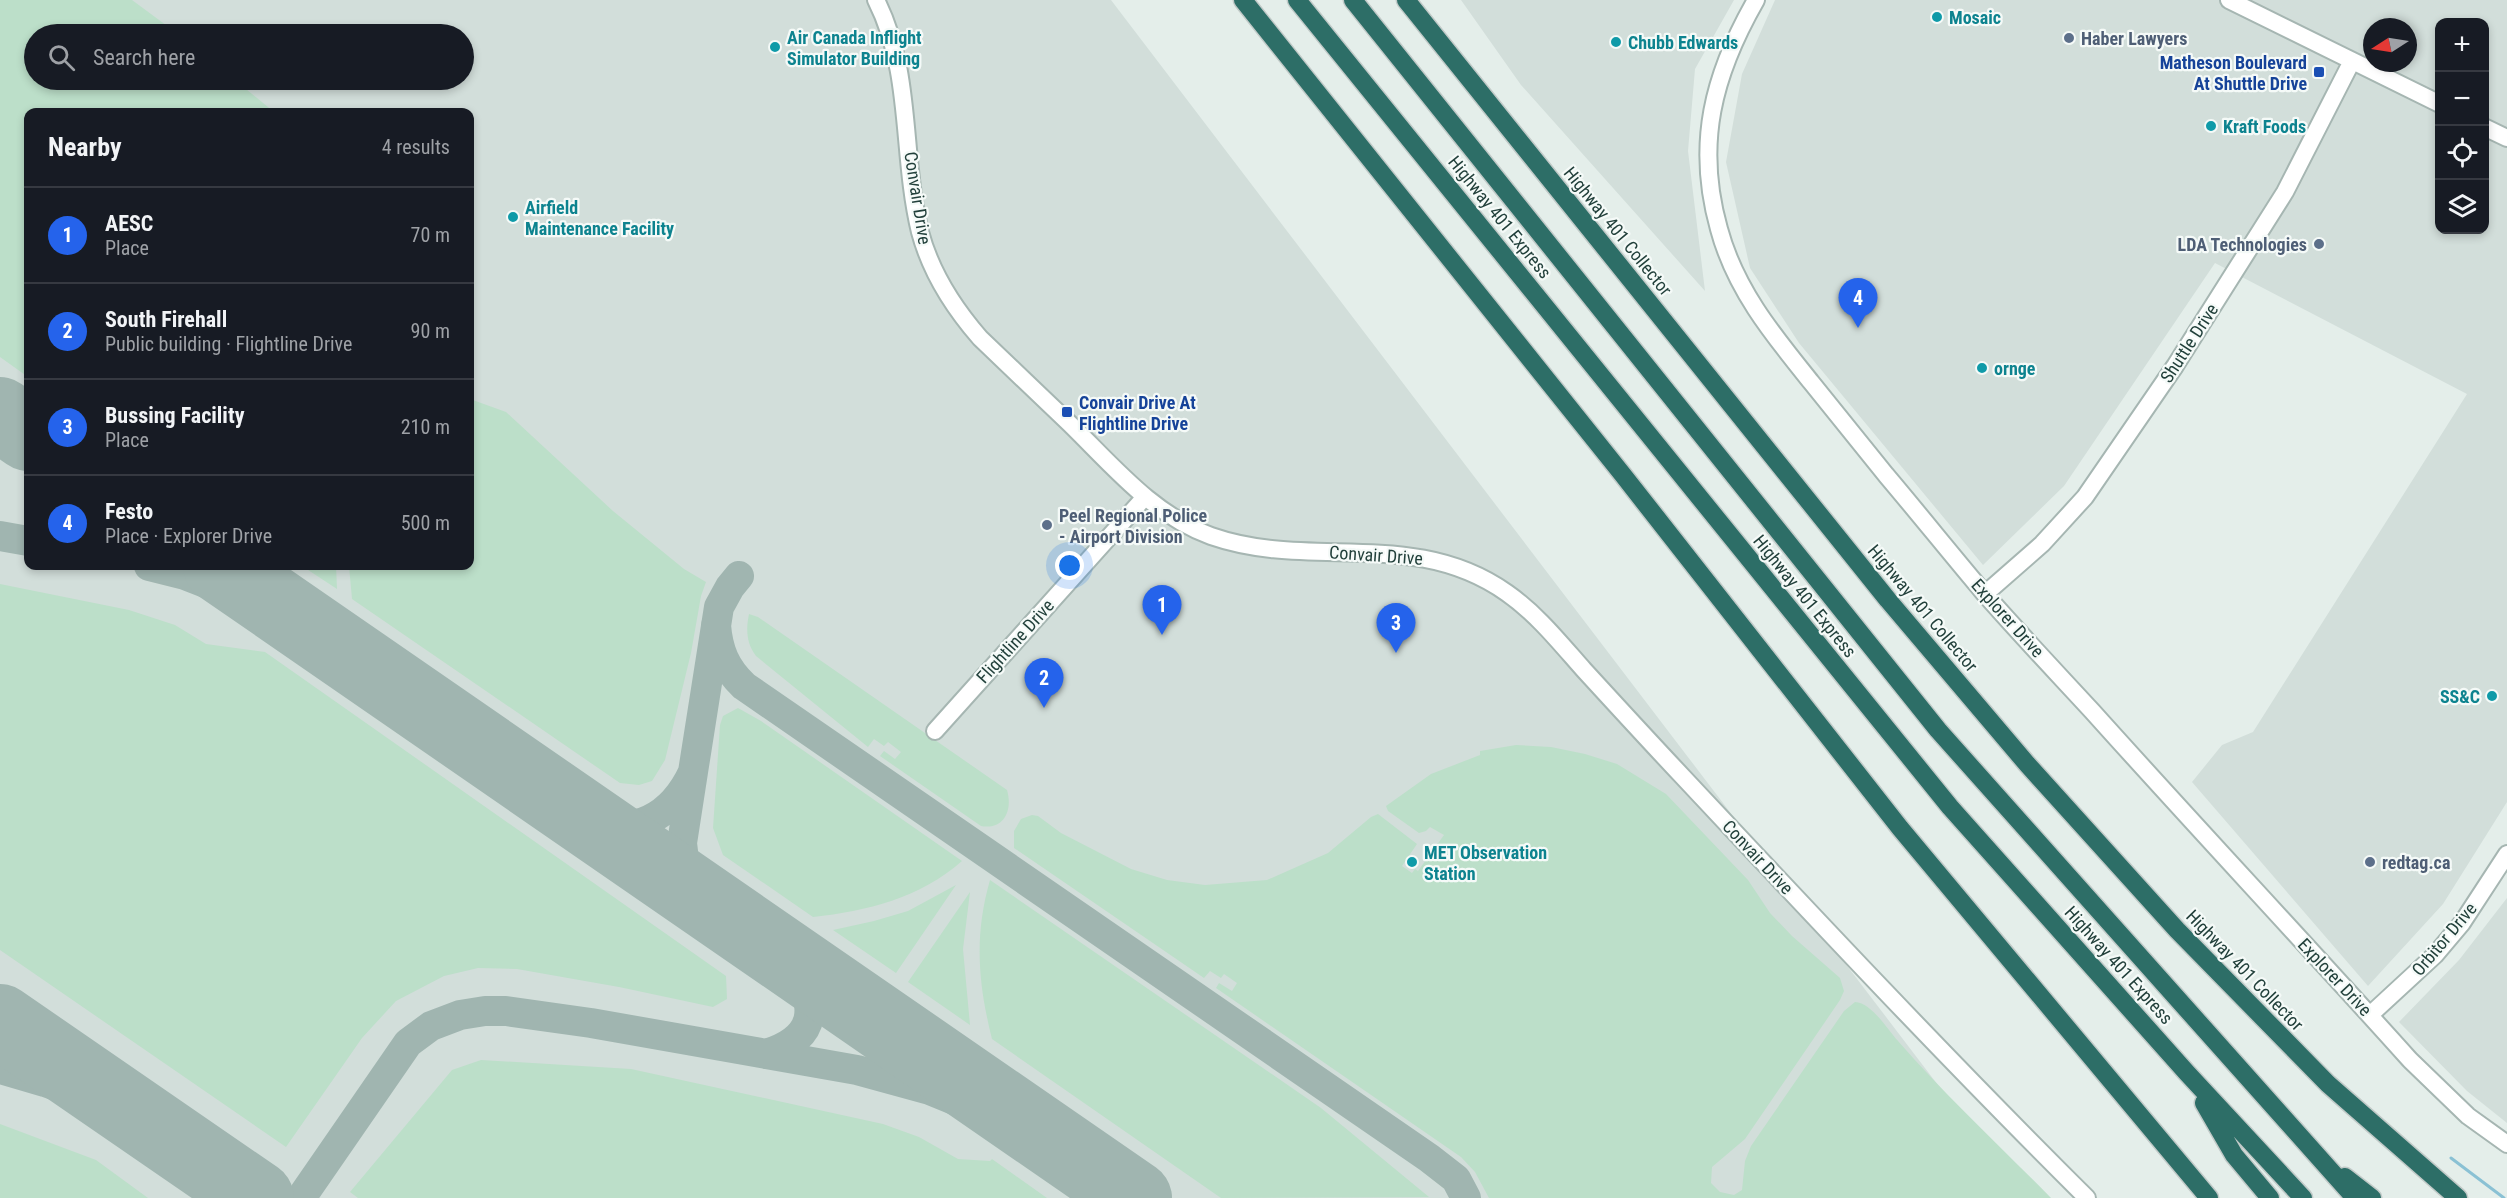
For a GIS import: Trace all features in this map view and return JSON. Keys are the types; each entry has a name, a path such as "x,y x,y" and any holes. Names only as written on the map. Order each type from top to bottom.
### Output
{"highway":[{"path":"1244,0 1623,475 1900,828 2209,1198"},
{"name":"Highway 401 Express","path":"1297,0 1950,807 2187,1073 2302,1198"},
{"name":"Highway 401 Express","path":"1353,0 1938,730 2355,1198"},
{"name":"Highway 401 Collector","path":"1406,0 1888,600 2027,764 2177,930 2328,1084 2458,1198"},
{"path":"2187,1073 2235,1155 2270,1198"},
{"path":"2325,1162 2372,1198"}],"street":[{"name":"Convair Drive","path":"876,0 897,53 921,232 941,284 956,309 980,338 1144,498 1156,507 1207,534 1237,544 1267,549 1391,554 1429,558 1464,569 1511,595 1549,629 1675,769 1786,887 2087,1198"},
{"name":"Explorer Drive","path":"1756,0 1736,34 1720,77 1710,117 1708,160 1712,198 1719,229 1731,263 1749,301 1775,338 1985,594 2444,1094 2468,1116 2507,1144"},
{"path":"2229,0 2435,102"},
{"name":"Shuttle Drive","path":"1985,594 2042,544 2092,487 2175,366 2284,192 2352,61"},
{"path":"2489,129 2507,138"},
{"name":"Flightline Drive","path":"935,731 1144,498"},
{"name":"Orbitor Drive","path":"2370,1015 2435,955 2462,923 2507,854"}],"shaded area":[{"path":"0,0 1111,0 2024,1198 0,1198"},
{"path":"1461,0 1734,0 1695,69 1688,151 1705,291 1521,85"},
{"path":"1775,0 2507,0 2507,802 2443,904 2368,986 2192,782 2222,745 2253,732 2467,394 2215,263 2064,486 1983,565 1799,343 1750,268 1726,162 1742,74"},
{"path":"2507,898 2507,1123 2467,1091 2399,1022 2459,960"}],"green space":[{"path":"0,0 132,0 164,24 24,24 24,90 247,90 269,108 24,108 24,374 0,357"},
{"path":"474,400 506,412 613,511 684,569 706,582 665,760 652,781 639,785 620,783 352,599 349,570 474,570"},
{"path":"308,570 336,570 337,589"},
{"path":"0,584 129,610 175,625 206,644 265,652 726,976 727,999 713,1007 517,969 478,968 444,976 396,1001 362,1038 286,1147 0,950"},
{"path":"749,614 758,617 1007,790 1009,805 1001,822 996,825 981,826 880,756 884,751 895,759 901,752 888,742 884,746 874,739 868,747 756,656 750,646 748,636"},
{"path":"738,708 761,721 962,861 929,885 892,901 853,911 813,917 723,855 713,828 720,725 723,716"},
{"path":"1516,745 1551,747 1617,764 1666,794 1748,880 1770,913 1792,936 1840,978 1844,991 1840,1000 1745,1139 1712,1167 1711,1183 1720,1192 1734,1195 1742,1190 1745,1161 1751,1146 1844,1011 1855,1002 1861,1003 1879,1017 1935,1081 2051,1198 1489,1198 1475,1172 1461,1157 1216,988 1219,983 1232,991 1237,983 1224,974 1221,978 1210,971 1204,978 1014,848 1014,831 1021,819 1032,815 1038,816 1061,833 1131,869 1167,880 1205,885 1267,880 1328,853 1371,817 1378,814 1417,844 1402,866 1412,873 1415,869 1418,871 1444,835 1430,827 1419,833 1388,811 1386,806 1431,774 1480,755 1480,751"},
{"path":"990,880 1321,1108 1429,1197 1221,1198 992,1039 981,979 980,960 982,921"},
{"path":"956,885 896,973 833,930 908,911"},
{"path":"970,892 963,949 970,1025 908,982"},
{"path":"481,1060 631,1069 883,1124 919,1137 958,1159 990,1161 992,1159 1047,1198 358,1198 350,1192 452,1070"},
{"path":"0,1124 96,1160 148,1198 0,1198"}],"waterway":[{"path":"2451,1158 2504,1198"}],"taxiway":[{"path":"0,536 24,540"},
{"path":"165,570 185,575 295,618"},
{"path":"693,772 719,607 739,576"},
{"path":"716,625 724,658 744,686 1429,1158 1456,1179 1466,1198"},
{"path":"499,757 587,816 620,826 650,820 663,811 685,787 693,772 682,843 684,860 692,880 712,903 795,961"},
{"path":"766,1054 784,1047 796,1038 805,1029 809,1018 806,992 793,962"},
{"path":"301,1198 408,1043 431,1026 460,1015 485,1011 506,1011 591,1023 857,1070 930,1090 1050,1139"},
{"path":"0,1069 45,1082 138,1116"}],"runway":[{"path":"0,414 24,431"},
{"path":"226,570 1135,1198"},
{"path":"0,1021 257,1198"}],"place":[{"name":"Mosaic","path":"1937,17"},
{"name":"Haber Lawyers","path":"2069,38"},
{"name":"Chubb Edwards","path":"1616,42"},
{"name":"Air Canada Inflight Simulator Building","path":"775,47"},
{"name":"Matheson Boulevard At Shuttle Drive","path":"2319,72"},
{"name":"Kraft Foods","path":"2211,126"},
{"name":"Airfield Maintenance Facility","path":"513,217"},
{"name":"LDA Technologies","path":"2319,244"},
{"name":"Festo","path":"1858,328"},
{"name":"ornge","path":"1982,368"},
{"name":"Convair Drive At Flightline Drive","path":"1067,412"},
{"name":"Peel Regional Police - Airport Division","path":"1047,525"},
{"name":"AESC","path":"1162,635"},
{"name":"Bussing Facility","path":"1396,653"},
{"name":"SS&C","path":"2492,696"},
{"name":"South Firehall","path":"1044,708"},
{"name":"MET Observation Station","path":"1412,862"},
{"name":"redtag.ca","path":"2370,862"}]}
